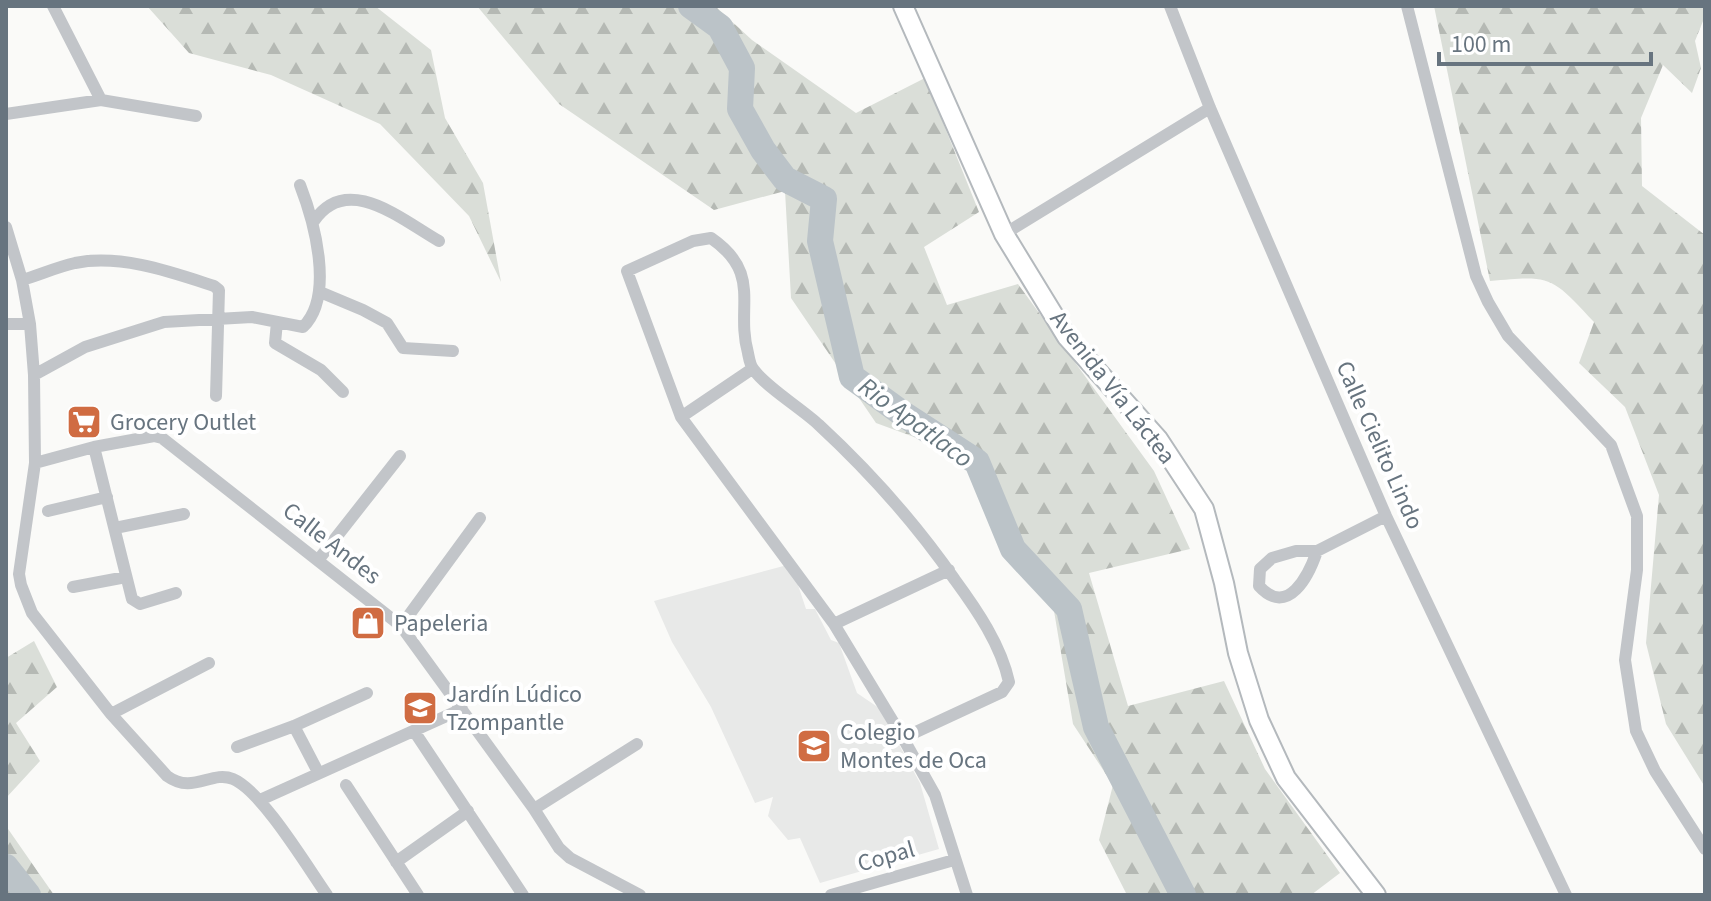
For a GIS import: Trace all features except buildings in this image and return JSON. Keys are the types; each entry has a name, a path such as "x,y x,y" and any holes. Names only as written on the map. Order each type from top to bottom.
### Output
{"street":[{"path":"53,6 101,100"},
{"name":"Avenida Vía Láctea","path":"903,6 1004,234 1067,337 1158,439 1204,509 1224,583 1238,653 1259,720 1286,778 1376,895"},
{"name":"Calle Cielito Lindo","path":"1170,6 1210,108 1386,516 1566,895"},
{"path":"1407,6 1476,276 1508,336 1611,445 1637,516 1637,570 1625,660 1636,731 1655,771 1705,849"},
{"path":"6,114 101,100 196,116"},
{"path":"1004,234 1210,108"},
{"path":"34,375 85,347 164,322 252,317 303,327 311,319 320,292 314,221 300,185"},
{"path":"314,221 321,209 342,199 367,200 439,241"},
{"path":"6,227 22,280 30,324 34,375 35,463 19,574 32,613 111,714 174,781 189,785 229,778 235,780 260,800 327,895"},
{"path":"903,738 1002,692 1009,682 1005,663 980,617 906,512 860,462 752,369 745,345 745,283 728,250 711,238 693,241 627,271 681,417 834,624 903,738 935,795 967,895"},
{"path":"22,280 74,264 102,261 163,269 217,287 216,396"},
{"path":"320,292 387,323 403,348 453,351"},
{"path":"277,322 275,343 321,370 343,392"},
{"path":"6,324 30,324"},
{"path":"681,417 752,369"},
{"name":"Calle Andes","path":"35,463 94,447 154,436 162,438 401,626 564,853 640,895"},
{"path":"94,447 135,603 176,593"},
{"path":"319,559 400,456"},
{"path":"48,511 107,497"},
{"path":"115,528 184,514"},
{"path":"1317,551 1302,585 1289,595 1278,598 1267,595 1259,586 1260,569 1272,558 1296,551 1317,551 1386,516"},
{"path":"401,626 480,518"},
{"path":"834,624 949,570"},
{"path":"73,587 126,577"},
{"path":"111,714 209,663"},
{"path":"237,747 294,726 367,693"},
{"path":"260,800 462,709"},
{"path":"294,726 318,772"},
{"path":"414,731 523,895"},
{"path":"534,809 637,744"},
{"path":"346,785 418,895"},
{"path":"396,862 468,811"},
{"name":"Copal","path":"831,895 954,860"}],"shaded area":[{"name":"Colegio Montes de Oca","path":"791,564 806,609 815,609 831,640 839,643 857,693 879,708 920,783 939,849 820,883 800,838 788,840 768,816 773,797 755,803 711,707 672,642 654,601"}],"green space":[{"path":"147,6 375,6 431,50 445,118 483,183 501,282 469,216 380,124 271,75 189,53"},
{"path":"477,6 715,6 752,40 856,113 925,78 979,212 924,247 947,305 1018,284 1154,471 1190,549 1089,573 1128,706 1224,681 1265,769 1340,873 1311,895 1127,895 1099,840 1113,785 1073,724 1053,605 996,536 963,455 876,423 791,298 785,191 714,210 559,104"},
{"path":"1434,6 1705,6 1705,16 1695,41 1701,68 1692,93 1663,65 1641,118 1642,186 1705,235 1705,787 1666,724 1646,643 1659,495 1625,407 1579,363 1594,322 1559,287 1549,282 1526,278 1490,281"},
{"path":"34,641 57,687 16,723 40,761 6,798 6,658"},
{"path":"6,826 54,895 6,895"}],"waterway":[{"name":"Rio Apatlaco","path":"691,6 720,27 742,68 740,109 763,150 785,179 824,199 820,241 852,377 977,462 1013,549 1069,609 1096,727 1183,895"},
{"path":"6,867 28,895"}],"place":[{"name":"Grocery Outlet","path":"84,422"},
{"name":"Papeleria","path":"368,623"},
{"name":"Jardín Lúdico Tzompantle","path":"420,708"},
{"name":"Colegio Montes de Oca","path":"814,746"}]}
